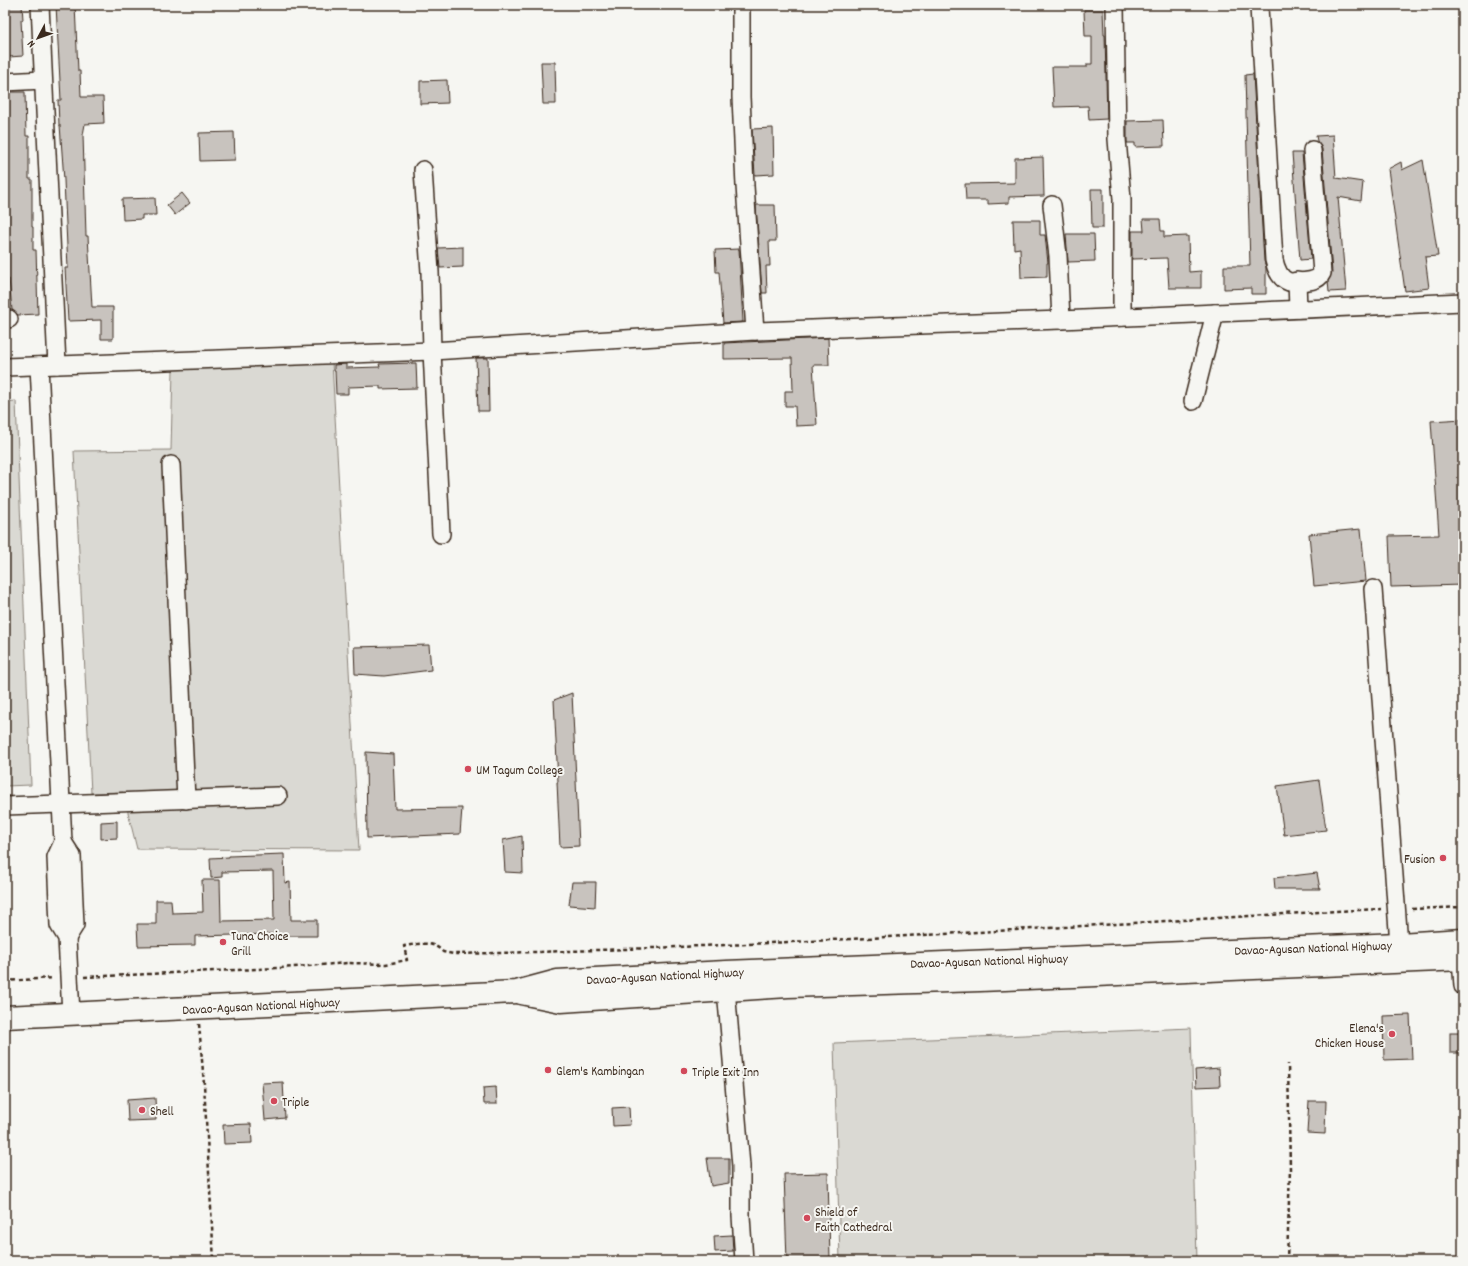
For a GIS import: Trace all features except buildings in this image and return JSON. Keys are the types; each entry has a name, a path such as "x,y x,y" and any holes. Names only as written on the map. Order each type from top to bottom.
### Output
{"highway":[{"name":"Davao-Agusan National Highway","path":"516,992 561,1001 726,989 788,977 1399,944 1462,949"},
{"name":"Davao-Agusan National Highway","path":"5,1017 516,992 557,981 788,977 988,980 1462,949"}],"street":[{"path":"40,5 57,365"},
{"path":"741,5 741,97 744,172 755,331"},
{"path":"1115,5 1117,140 1122,199 1122,317"},
{"path":"1259,7 1274,260 1275,267 1282,278 1290,282 1314,281 1321,277 1322,273 1312,150"},
{"path":"5,82 43,80"},
{"path":"423,170 430,272 432,352 441,534"},
{"path":"1052,205 1058,256 1061,320"},
{"path":"1297,281 1298,309"},
{"path":"5,367 432,352 755,331 1061,320 1463,302"},
{"path":"1193,401 1215,313"},
{"path":"39,366 63,842 56,857 65,882 75,925 68,938 71,1014"},
{"path":"171,466 186,800"},
{"path":"1373,588 1399,944"},
{"path":"5,806 278,796"},
{"path":"1462,949 1463,986"},
{"path":"726,989 741,1166 741,1216 744,1261"}],"path":[{"path":"5,981 348,963 386,964 407,960 404,946 426,943 438,947 443,952 454,954 562,952 962,934 1328,911 1463,907"},
{"path":"198,1008 214,1261"},
{"path":"1287,1261 1290,1169 1288,1064"}],"shaded area":[{"path":"332,362 359,850 137,849 123,792 91,793 74,451 171,450 173,370"},
{"path":"16,401 31,785 5,786 5,402"},
{"path":"1191,1028 1197,1261 840,1261 834,1043"}],"place":[{"name":"UM Tagum College","path":"468,769"},
{"name":"Fusion","path":"1443,858"},
{"name":"Tuna Choice Grill","path":"223,942"},
{"name":"Elena's Chicken House","path":"1392,1034"},
{"name":"Glem's Kambingan","path":"548,1070"},
{"name":"Triple Exit Inn","path":"684,1071"},
{"name":"Triple","path":"274,1101"},
{"name":"Shell","path":"142,1110"},
{"name":"Shield of Faith Cathedral","path":"807,1218"}]}
